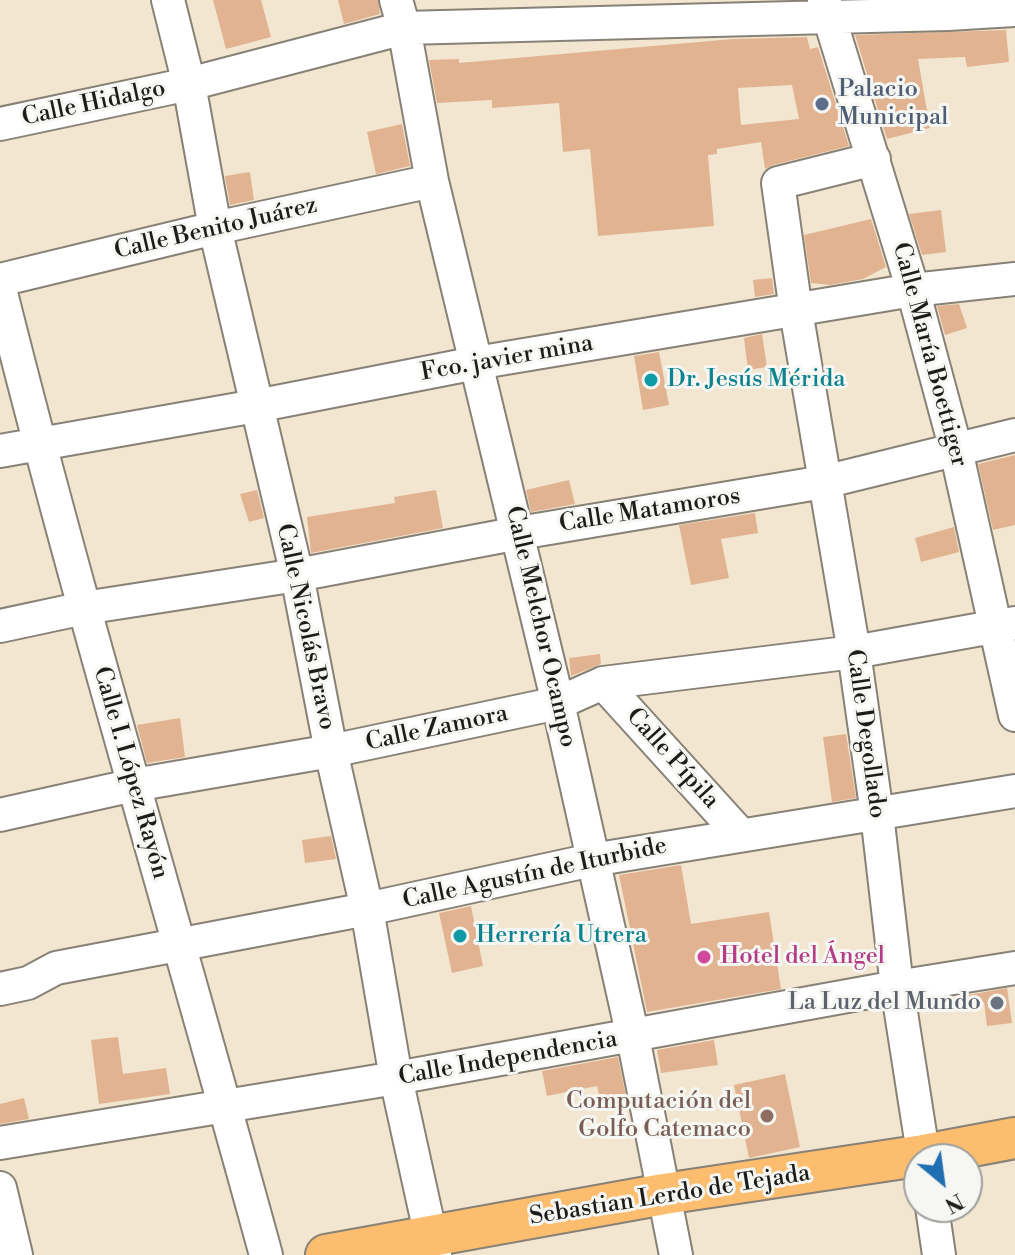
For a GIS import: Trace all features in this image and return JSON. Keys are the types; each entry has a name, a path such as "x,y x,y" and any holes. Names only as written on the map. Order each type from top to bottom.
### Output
{"main road":[{"name":"Sebastian Lerdo de Tejada","path":"983,1145 1015,1138"},
{"name":"Sebastian Lerdo de Tejada","path":"326,1255 433,1246 664,1194 903,1160"}],"street":[{"name":"Calle Nicolás Bravo","path":"168,0 189,84 215,228 297,575 331,751 367,909 396,1078 433,1246"},
{"name":"Calle Hidalgo","path":"0,124 189,84 400,14 826,8 948,14 1013,7"},
{"name":"Calle María Boettiger","path":"826,8 913,290 1006,625 1015,715"},
{"name":"Calle Melchor Ocampo","path":"400,14 432,181 519,533 633,1037 676,1255"},
{"name":"Calle Degollado","path":"874,159 778,183 796,311 854,652 897,987 922,1143"},
{"name":"Calle Benito Juárez","path":"0,280 215,228 432,181"},
{"name":"Fco. javier mina","path":"0,451 476,363 913,290 1015,279"},
{"name":"Calle I. López Rayón","path":"0,289 38,443 266,1255"},
{"name":"Calle Matamoros","path":"0,626 84,608 297,575 519,533 824,482 1015,435"},
{"name":"Calle Zamora","path":"0,815 134,785 331,751 558,703 603,683 854,652 1006,625"},
{"name":"Calle Pípila","path":"603,683 740,834"},
{"name":"Calle Agustín de Iturbide","path":"56,968 367,909 592,860 1015,791"},
{"path":"0,968 30,962 56,968"},
{"path":"0,989 28,983 56,968"},
{"name":"Calle Independencia","path":"0,1143 396,1078 1015,968"},
{"path":"0,1188 16,1255"},
{"path":"934,1223 939,1255"}],"building":[{"path":"213,0 261,0 271,37 226,49"},
{"path":"338,0 378,0 380,14 344,24"},
{"path":"1006,30 1009,62 967,67 965,57 918,59 930,128 887,139 855,35"},
{"path":"807,37 810,49 818,47 849,146 765,169 761,142 717,149 717,154 708,155 714,226 598,236 590,149 563,152 559,103 492,108 492,100 437,103 429,60 459,59 459,63 733,39","holes":["792,85 799,119 741,125 738,88"]},
{"path":"402,124 410,166 376,174 367,132"},
{"path":"250,172 254,200 230,205 225,176"},
{"path":"941,210 946,252 922,255 909,214"},
{"path":"871,219 886,267 863,279 830,285 811,283 804,235"},
{"path":"772,278 774,294 755,297 753,280"},
{"path":"959,304 967,328 945,335 937,306"},
{"path":"762,334 767,367 748,370 744,338"},
{"name":"Dr. Jesús Mérida","path":"659,352 669,405 643,410 634,356"},
{"path":"1015,455 1015,525 993,530 978,464"},
{"path":"569,480 575,504 531,512 526,490"},
{"path":"257,490 264,518 249,522 240,494"},
{"path":"436,490 443,528 311,553 307,517 395,503 394,497"},
{"path":"755,513 758,533 721,539 729,578 691,585 679,525"},
{"path":"954,527 959,552 921,562 915,538"},
{"path":"600,654 601,664 571,676 569,658"},
{"path":"180,718 185,757 147,763 137,725"},
{"path":"846,734 856,798 832,802 823,737"},
{"path":"331,836 336,859 305,863 302,840"},
{"name":"Hotel del Ángel","path":"681,865 691,924 769,912 781,989 647,1012 619,875"},
{"name":"Herrería Utrera","path":"471,906 483,966 452,973 439,913"},
{"name":"La Luz del Mundo","path":"1007,988 1012,1023 987,1026 984,1002 952,1006 951,998"},
{"path":"118,1037 123,1074 166,1068 170,1094 99,1104 91,1040"},
{"path":"714,1040 718,1065 661,1073 657,1050"},
{"path":"618,1057 626,1097 601,1103 597,1086 547,1096 542,1071"},
{"name":"Computación del Golfo Catemaco","path":"785,1074 800,1147 749,1158 734,1085"},
{"path":"24,1098 29,1119 0,1124 0,1104"}],"place":[{"name":"Palacio Municipal","path":"822,104"},
{"name":"Dr. Jesús Mérida","path":"651,380"},
{"name":"Herrería Utrera","path":"460,936"},
{"name":"Hotel del Ángel","path":"704,957"},
{"name":"La Luz del Mundo","path":"997,1003"},
{"name":"Computación del Golfo Catemaco","path":"767,1116"}]}
